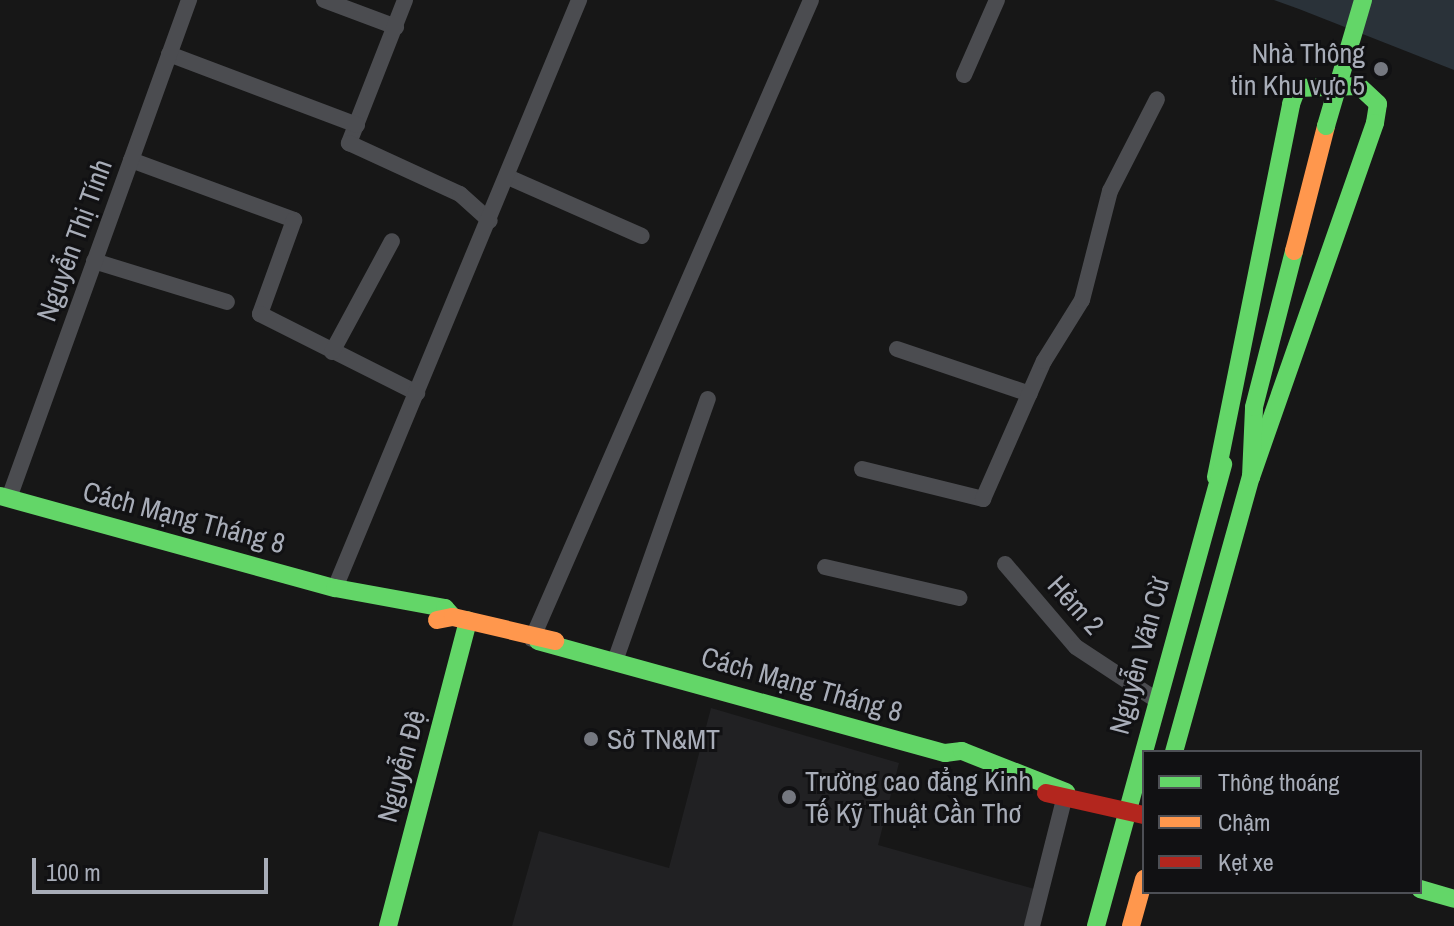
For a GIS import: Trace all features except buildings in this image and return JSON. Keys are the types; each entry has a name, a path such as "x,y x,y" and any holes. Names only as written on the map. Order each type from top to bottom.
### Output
{"main road":[{"name":"Nguyễn Văn Cừ","path":"1175,750 1251,477 1254,407 1326,126 1363,0"},
{"path":"1216,477 1291,104 1297,88 1359,86 1378,104 1375,123 1251,477"},
{"name":"Nguyễn Văn Cừ","path":"1147,750 1155,699 1216,477 1254,407"},
{"name":"Cách Mạng Tháng 8","path":"4,497 344,590 364,603 441,621 461,618 945,753 956,766 1066,792 1137,813"},
{"name":"Nguyễn Đệ","path":"388,926 461,618"},
{"name":"Nguyễn Văn Cừ","path":"1096,926 1137,813 1142,781"},
{"path":"1131,926 1142,886"},
{"path":"1422,890 1454,899"}],"street":[{"name":"Nguyễn Thị Tính","path":"4,497 189,0"},
{"path":"324,0 396,27"},
{"path":"405,0 349,143 460,194 490,221"},
{"path":"344,590 417,393 579,0"},
{"path":"535,640 811,0"},
{"path":"964,75 997,0"},
{"path":"169,54 357,125"},
{"path":"862,469 977,502 1030,394 1082,300 1110,191 1157,99"},
{"path":"131,160 294,220 260,314 417,393"},
{"path":"508,177 642,236"},
{"path":"332,352 392,241"},
{"path":"94,261 227,302"},
{"path":"897,349 1030,394"},
{"path":"606,659 708,399"},
{"name":"Hẻm 2","path":"1005,564 1076,647 1155,699"},
{"path":"825,567 959,598"},
{"path":"1032,926 1066,792"}],"shaded area":[{"path":"1274,0 1454,0 1454,70 1299,9"},
{"name":"Trường cao đẳng Kinh Tế Kỹ Thuật Cần Thơ","path":"711,708 899,763 878,845 1038,890 1029,926 512,926 539,831 669,868"}],"traffic: fast":[{"path":"1326,126 1363,0"},
{"path":"1216,477 1291,104 1297,88 1359,86 1378,104 1375,123 1251,477"},
{"path":"1175,750 1251,477 1254,407 1294,251"},
{"path":"1144,750 1223,464"},
{"path":"0,496 335,588 445,608 453,617"},
{"path":"388,926 468,620"},
{"path":"538,641 945,753 962,751 1066,792"},
{"path":"1096,926 1142,759"},
{"path":"1422,890 1454,899"}],"traffic: slow":[{"path":"1294,251 1326,126"},
{"path":"437,620 453,617 555,641"},
{"path":"1131,926 1142,886"}],"traffic: jam":[{"path":"1046,793 1142,815"}],"place":[{"name":"Nhà Thông tin Khu vực 5","path":"1381,69"},
{"name":"Sở TN&MT","path":"591,739"},
{"name":"Trường cao đẳng Kinh Tế Kỹ Thuật Cần Thơ","path":"789,797"}]}
